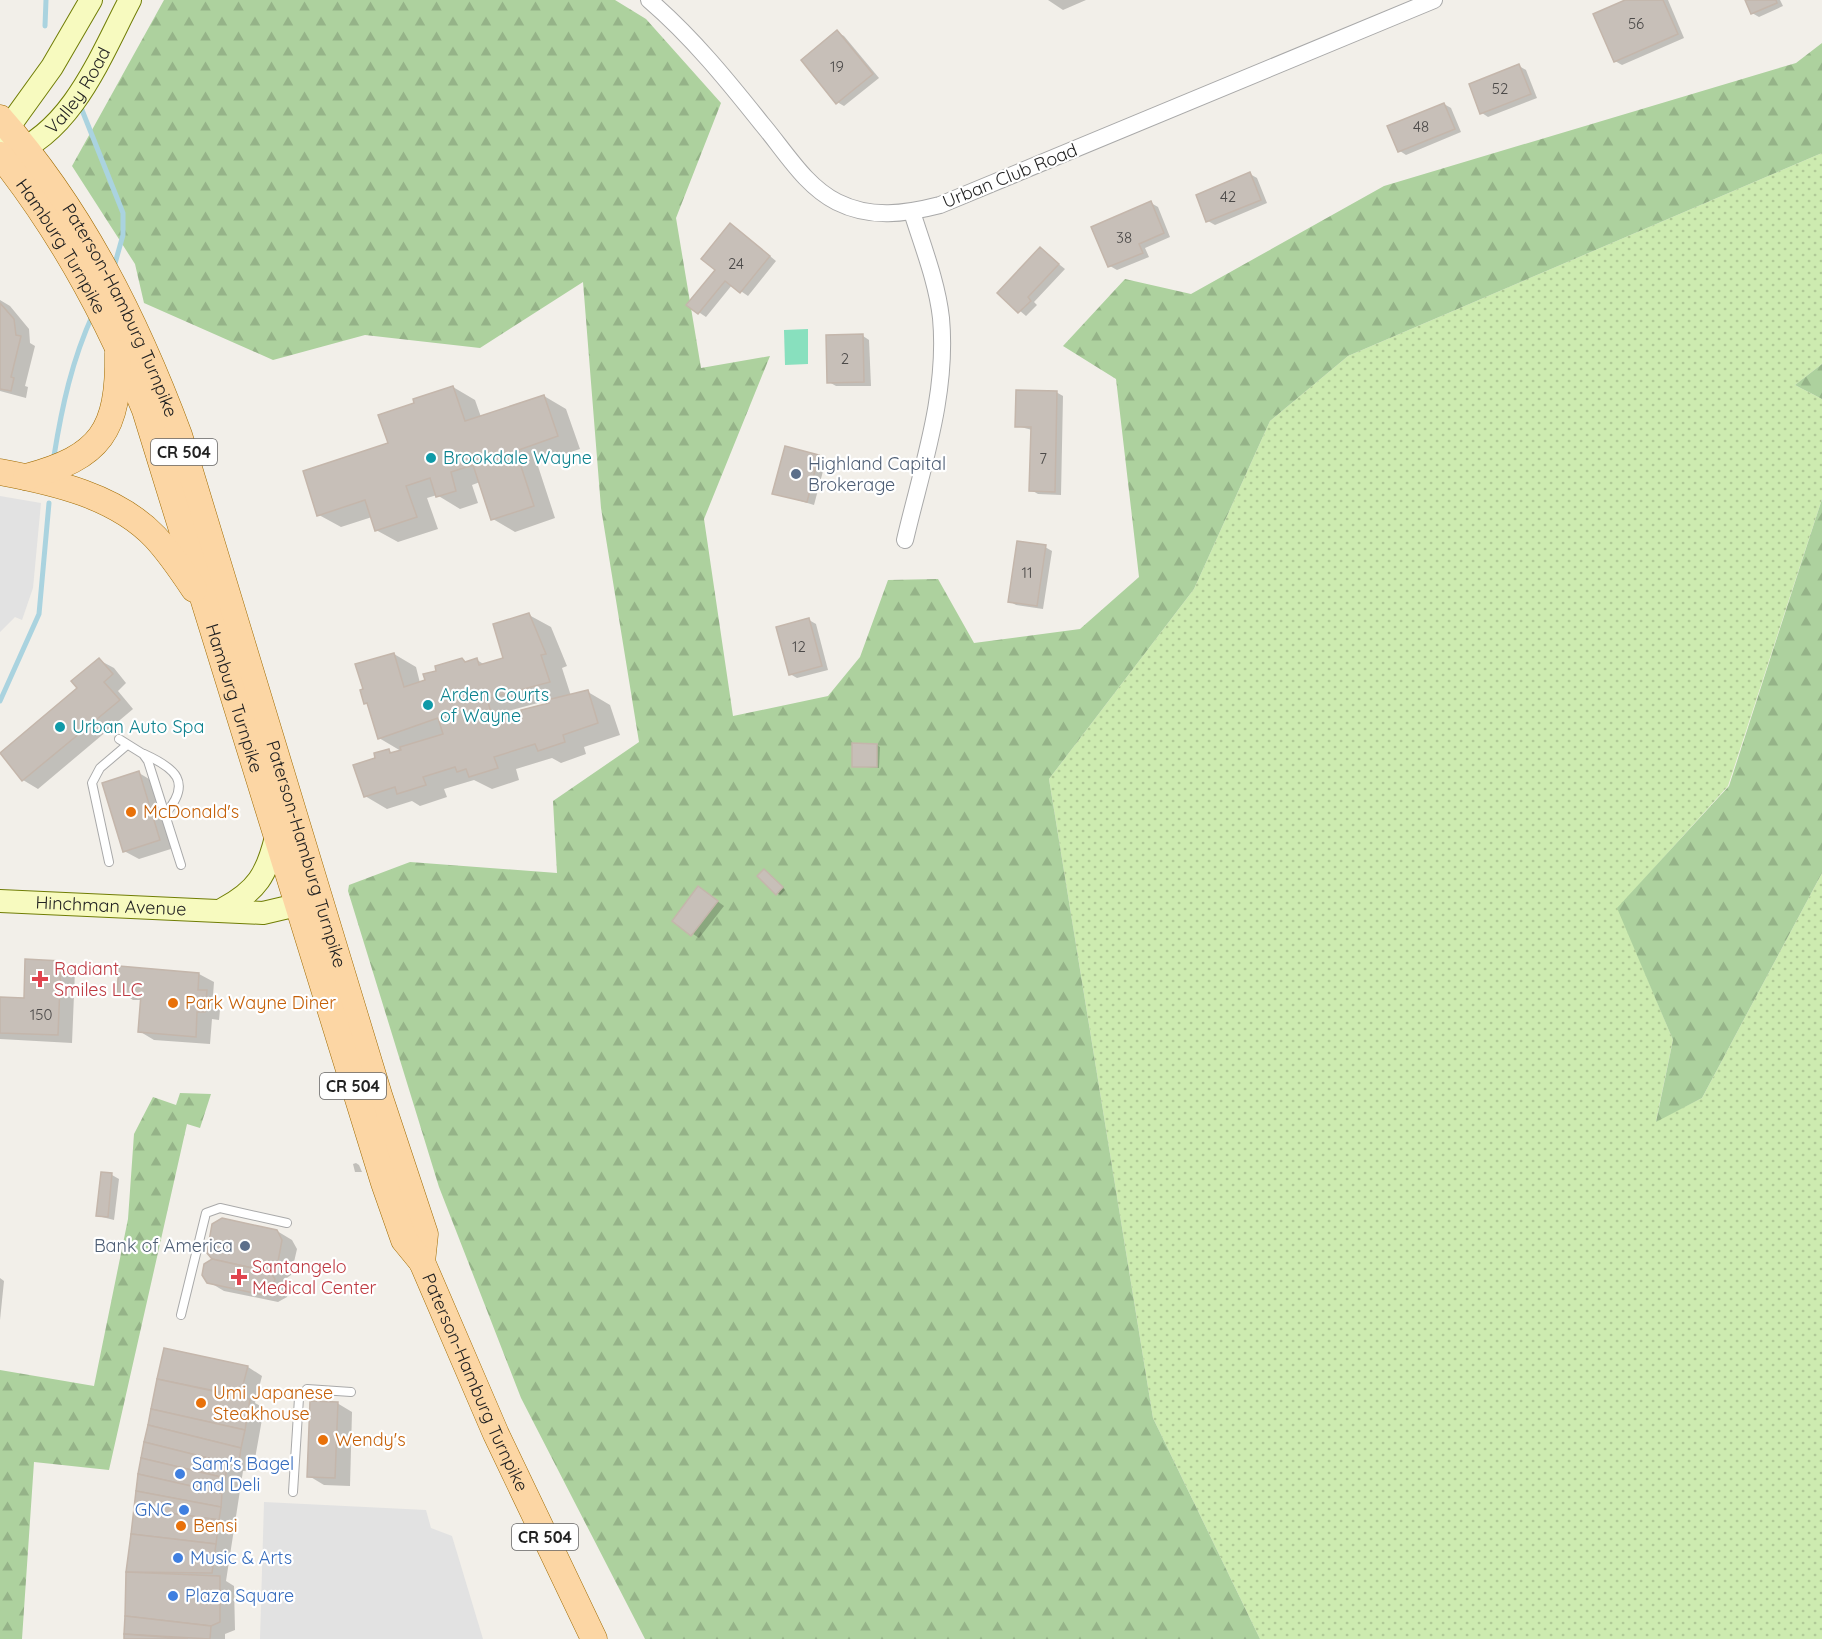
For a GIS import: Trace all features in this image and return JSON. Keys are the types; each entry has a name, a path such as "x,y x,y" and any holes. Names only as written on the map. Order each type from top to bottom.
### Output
{"main road":[{"name":"Paterson-Hamburg Turnpike","path":"4,123 7,156 100,258 103,288 155,372 179,435 307,898"},
{"name":"Hamburg Turnpike","path":"7,156 59,236 103,288 105,316 160,454 276,837 307,898 388,1197 404,1240 422,1262"},
{"path":"25,477 59,468 83,455 106,428 118,385 117,344"},
{"path":"0,472 85,494 112,505 131,517 155,537 206,606"},
{"name":"Paterson-Hamburg Turnpike","path":"422,1262 496,1434 594,1639"}],"street":[{"name":"Valley Road","path":"4,123 52,67 90,0"},
{"name":"Valley Road","path":"7,156 64,117 130,0"},
{"name":"Urban Club Road","path":"649,0 705,54 813,186 839,203 862,211 886,214 912,212 939,205 1434,0"},
{"path":"905,540 937,412 943,351 941,316 934,283 912,212"},
{"path":"223,909 244,897 256,886 269,864 276,837"},
{"name":"Hinchman Avenue","path":"0,901 223,909 264,913 307,898"}],"lane":[{"path":"109,862 92,783 100,768 123,742 169,766 175,773 179,789 178,797 165,814"},
{"path":"143,754 148,761 181,865"},
{"path":"182,1315 206,1213 220,1208 287,1223"},
{"path":"293,1492 299,1398 307,1389 351,1392"}],"green space":[{"path":"164,0 615,0 646,19 721,103 676,218 701,368 770,356 704,519 733,716 828,696 860,657 888,580 938,579 974,643 1080,629 1139,577 1116,379 1063,346 1125,279 1191,294 1384,186 1796,63 1822,43 1822,153 1348,356 1270,421 1194,589 1049,779 1153,1418 1260,1639 645,1639 521,1398 439,1187 348,891 349,885 410,862 557,873 553,801 639,742 601,508 583,282 480,348 365,335 273,360 144,303 135,264 72,166"},
{"path":"1822,153 1822,364 1795,385 1822,399 1822,499 1728,786 1618,908 1673,1040 1656,1121 1702,1098 1822,873 1822,1639 1260,1639 1153,1418 1049,779 1194,589 1270,421 1348,356"},
{"path":"808,329 808,364 785,365 784,330"},
{"path":"1822,364 1822,399 1795,385"},
{"path":"1822,499 1822,873 1702,1098 1656,1122 1673,1040 1617,908 1729,786"},
{"path":"180,1093 211,1094 200,1128 187,1124 109,1470 34,1462 22,1639 0,1639 0,1370 94,1386 128,1219 134,1134 153,1097 176,1105"}],"shaded area":[{"path":"0,496 41,503 33,588 22,620 15,617 0,632"},
{"path":"264,1502 426,1510 431,1528 452,1536 483,1639 260,1639"}],"building":[{"path":"1625,0 1663,0 1678,34 1614,62 1593,14"},
{"path":"1745,0 1776,0 1777,3 1751,14"},
{"path":"837,30 873,74 836,104 801,60"},
{"path":"1519,64 1531,94 1480,114 1469,84"},
{"path":"1444,103 1455,129 1398,152 1387,126"},
{"path":"1250,172 1261,200 1206,222 1196,195"},
{"path":"1151,201 1164,233 1139,244 1143,253 1108,267 1091,227"},
{"path":"730,223 770,256 740,293 725,281 698,314 686,305 715,270 701,259"},
{"path":"1040,247 1059,264 1028,297 1031,301 1018,313 997,293"},
{"path":"0,303 14,319 16,335 21,336 11,377 14,378 11,391 0,389"},
{"path":"863,334 864,382 827,383 826,335"},
{"name":"Brookdale Wayne","path":"453,386 465,421 544,395 558,436 516,451 534,506 491,520 473,465 451,472 456,491 436,497 430,478 406,486 417,517 375,531 365,500 317,516 303,471 388,443 378,415 414,403 413,399"},
{"path":"1016,390 1057,391 1055,492 1029,491 1031,427 1015,427"},
{"name":"Highland Capital Brokerage","path":"785,446 819,455 807,502 772,494"},
{"path":"1017,541 1046,545 1037,606 1008,602"},
{"name":"Arden Courts of Wayne","path":"529,613 546,654 541,655 550,682 487,699 494,722 522,714 521,710 549,703 547,700 588,690 598,723 563,735 565,742 538,751 535,744 494,757 498,768 469,777 466,769 457,772 455,767 423,777 426,785 397,794 395,787 364,797 353,765 375,758 374,753 389,749 390,753 401,750 400,747 443,734 438,718 378,739 367,703 364,704 360,690 363,689 355,664 394,653 404,687 425,680 423,674 436,671 435,666 462,658 465,662 477,658 479,665 503,658 493,624"},
{"path":"809,618 822,666 789,675 776,627"},
{"name":"Urban Auto Spa","path":"99,658 113,674 104,682 120,700 22,781 0,753 77,688 71,681"},
{"path":"852,743 877,744 877,767 852,767"},
{"name":"McDonald's","path":"139,771 160,840 123,852 102,783"},
{"path":"764,869 783,887 776,895 757,876"},
{"path":"698,886 718,901 691,936 672,921"},
{"path":"25,959 61,961 58,1035 0,1033 0,997 24,998"},
{"name":"Park Wayne Diner","path":"119,966 199,973 198,990 207,990 205,1012 197,1012 196,1037 138,1032 141,994 117,992"},
{"path":"101,1172 112,1173 108,1217 96,1216"},
{"name":"Bank of America","path":"222,1218 277,1230 282,1240 277,1267 270,1272 212,1259 207,1253 212,1224"},
{"name":"Santangelo Medical Center","path":"212,1259 270,1272 275,1279 273,1289 263,1295 207,1283 202,1275 204,1264"},
{"path":"164,1348 248,1366 240,1396 157,1379"},
{"path":"157,1379 250,1399 245,1430 151,1409"},
{"name":"Wendy's","path":"310,1401 338,1402 335,1478 307,1477"},
{"path":"151,1409 245,1430 241,1448 148,1425"},
{"path":"148,1425 241,1448 239,1462 228,1463 144,1442"},
{"path":"144,1442 228,1463 225,1478 141,1458"},
{"path":"141,1458 225,1478 222,1493 138,1474"},
{"path":"138,1474 222,1493 221,1507 136,1491"},
{"path":"136,1491 221,1507 219,1520 134,1508"},
{"name":"Plaza Square","path":"134,1508 219,1520 216,1544 131,1534"},
{"name":"Plaza Square","path":"131,1534 216,1544 212,1573 126,1572"},
{"name":"Plaza Square","path":"126,1572 220,1576 220,1622 211,1626 125,1616"},
{"name":"Plaza Square","path":"125,1616 211,1626 210,1639 124,1634"},
{"name":"Plaza Square","path":"124,1634 188,1639 124,1639"}],"waterway":[{"path":"45,26 46,0"},
{"path":"82,110 123,213 123,235 114,267"},
{"path":"54,456 69,384 79,349 93,314"},
{"path":"0,701 39,614 49,503"}],"place":[{"name":"Brookdale Wayne","path":"431,458"},
{"name":"Highland Capital Brokerage","path":"796,474"},
{"name":"Arden Courts of Wayne","path":"428,705"},
{"name":"Urban Auto Spa","path":"60,727"},
{"name":"McDonald's","path":"131,812"},
{"name":"Radiant Smiles LLC","path":"40,979"},
{"name":"Park Wayne Diner","path":"173,1003"},
{"name":"Bank of America","path":"245,1246"},
{"name":"Santangelo Medical Center","path":"239,1277"},
{"name":"Umi Japanese Steakhouse","path":"201,1403"},
{"name":"Wendy's","path":"323,1440"},
{"name":"Sam's Bagel and Deli","path":"180,1474"},
{"name":"GNC","path":"184,1510"},
{"name":"Bensi","path":"181,1526"},
{"name":"Music & Arts","path":"178,1558"},
{"name":"Plaza Square","path":"173,1596"}]}
